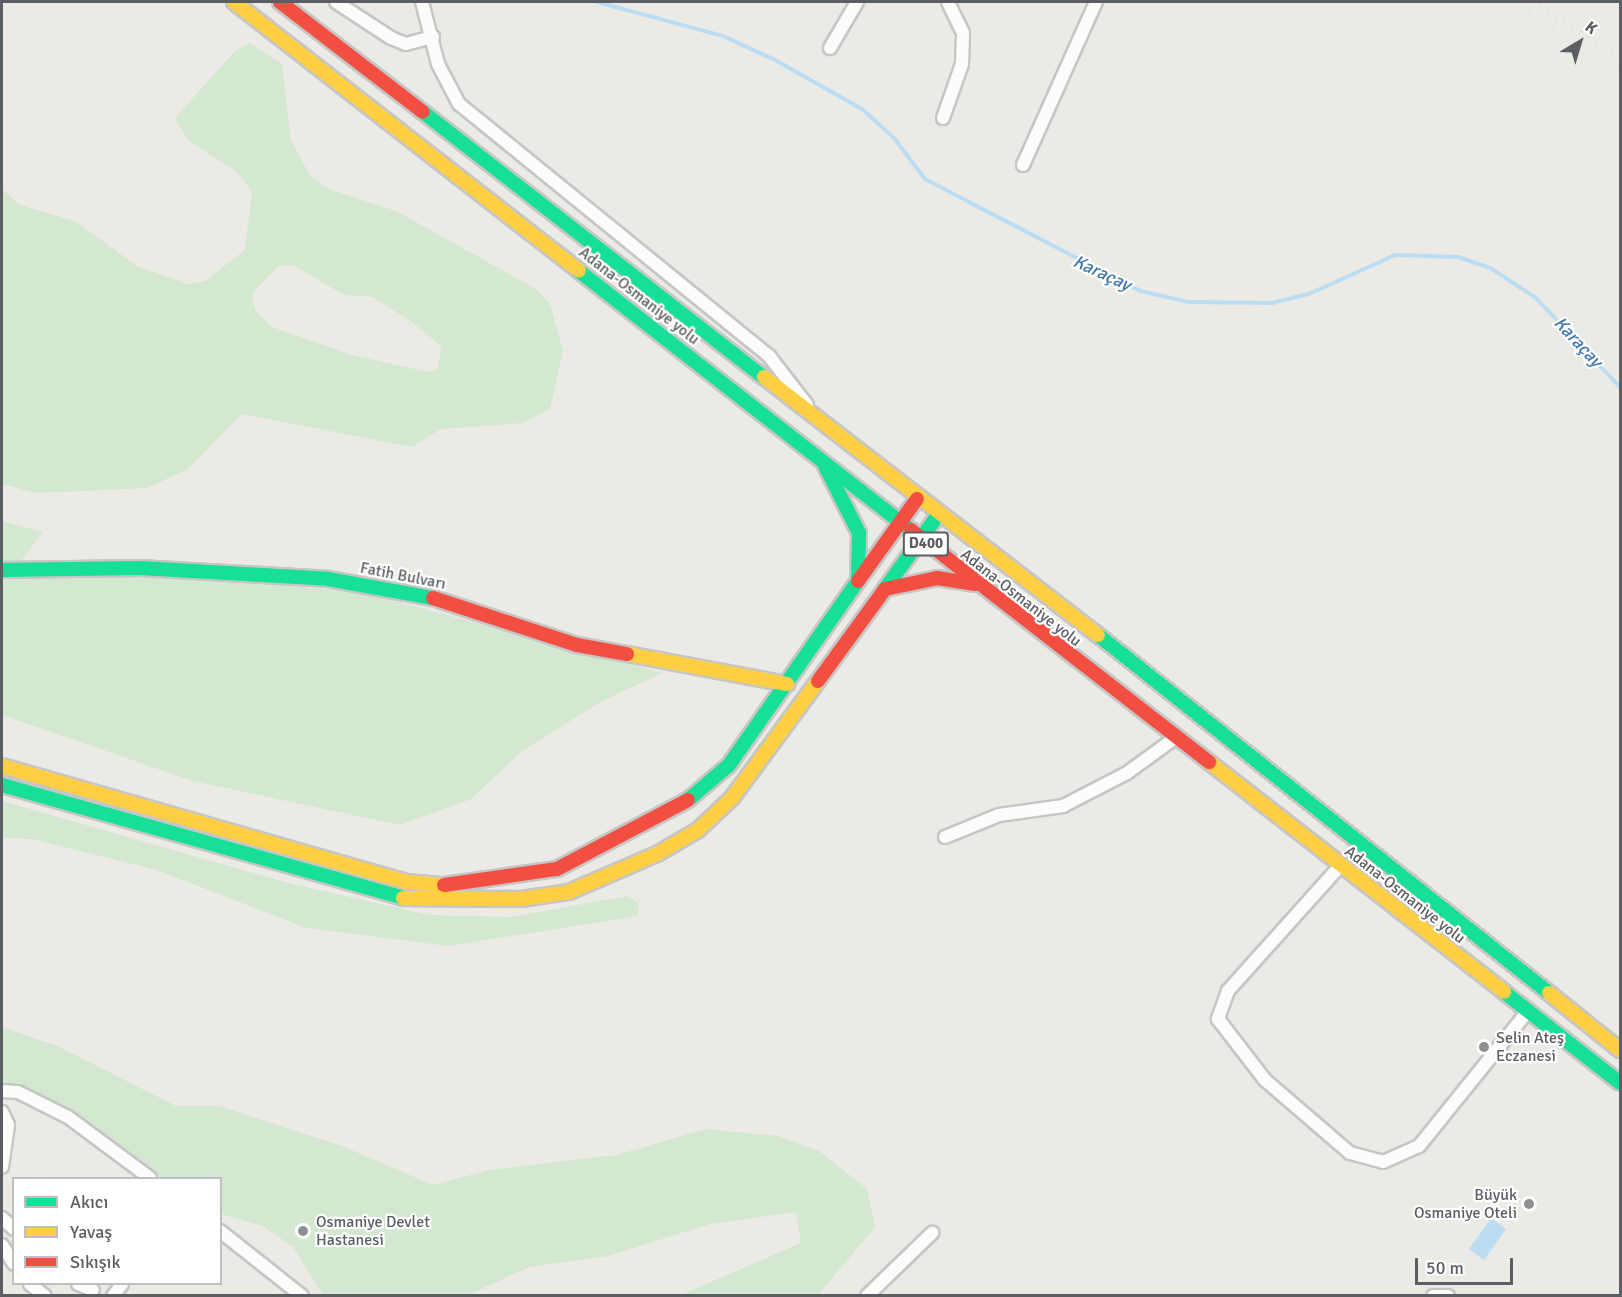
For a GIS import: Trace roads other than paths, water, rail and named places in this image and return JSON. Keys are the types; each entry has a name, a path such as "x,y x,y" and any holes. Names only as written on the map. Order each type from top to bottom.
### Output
{"main road":[{"name":"Adana-Osmaniye yolu","path":"234,2 819,457 976,584 1620,1083"},
{"name":"Adana-Osmaniye yolu","path":"279,2 917,499 1276,773 1620,1050"},
{"path":"819,457 850,506 859,533 858,581"},
{"path":"2,766 405,882 446,885 513,878 557,869 675,812 729,765 917,499"},
{"path":"2,784 415,901 520,899 569,892 657,854 698,830 732,798 938,515"},
{"name":"Fatih Bulvarı","path":"2,570 140,568 328,579 455,602 577,645 788,684"},
{"path":"885,589 937,578 976,584"}],"street":[{"path":"336,2 391,38 406,44 433,38"},
{"path":"422,2 442,74 465,110 769,356 799,388 814,419"},
{"path":"830,48 857,2"},
{"path":"943,118 962,64 963,33 948,2"},
{"path":"1023,165 1096,2"},
{"path":"945,837 999,815 1063,806 1127,773 1175,738"},
{"path":"1340,866 1228,991 1218,1019 1265,1080 1350,1152 1383,1162 1419,1146 1528,1011"},
{"path":"2,1091 18,1092 69,1117 147,1177"},
{"path":"2,1112 8,1125 2,1167"},
{"path":"222,1233 302,1296"},
{"path":"867,1296 932,1233"},
{"path":"2,1245 12,1261"},
{"path":"31,1285 45,1296"},
{"path":"80,1285 93,1290"},
{"path":"1433,1296 1448,1296"}],"water":[{"path":"1491,1218 1506,1229 1484,1260 1469,1249"}],"waterway":[{"name":"Karaçay","path":"597,2 723,36 777,61 862,109 894,138 925,179 1140,291 1189,302 1272,303 1309,294 1395,255 1458,257 1492,269 1536,298 1620,387"}],"railway":[{"path":"1513,2 1620,68"},
{"path":"1531,2 1620,56"}],"place":[{"name":"Selin Ateş Eczanesi","path":"1484,1047"},
{"name":"Büyük Osmaniye Oteli","path":"1529,1204"},
{"name":"Osmaniye Devlet Hastanesi","path":"303,1231"}]}
